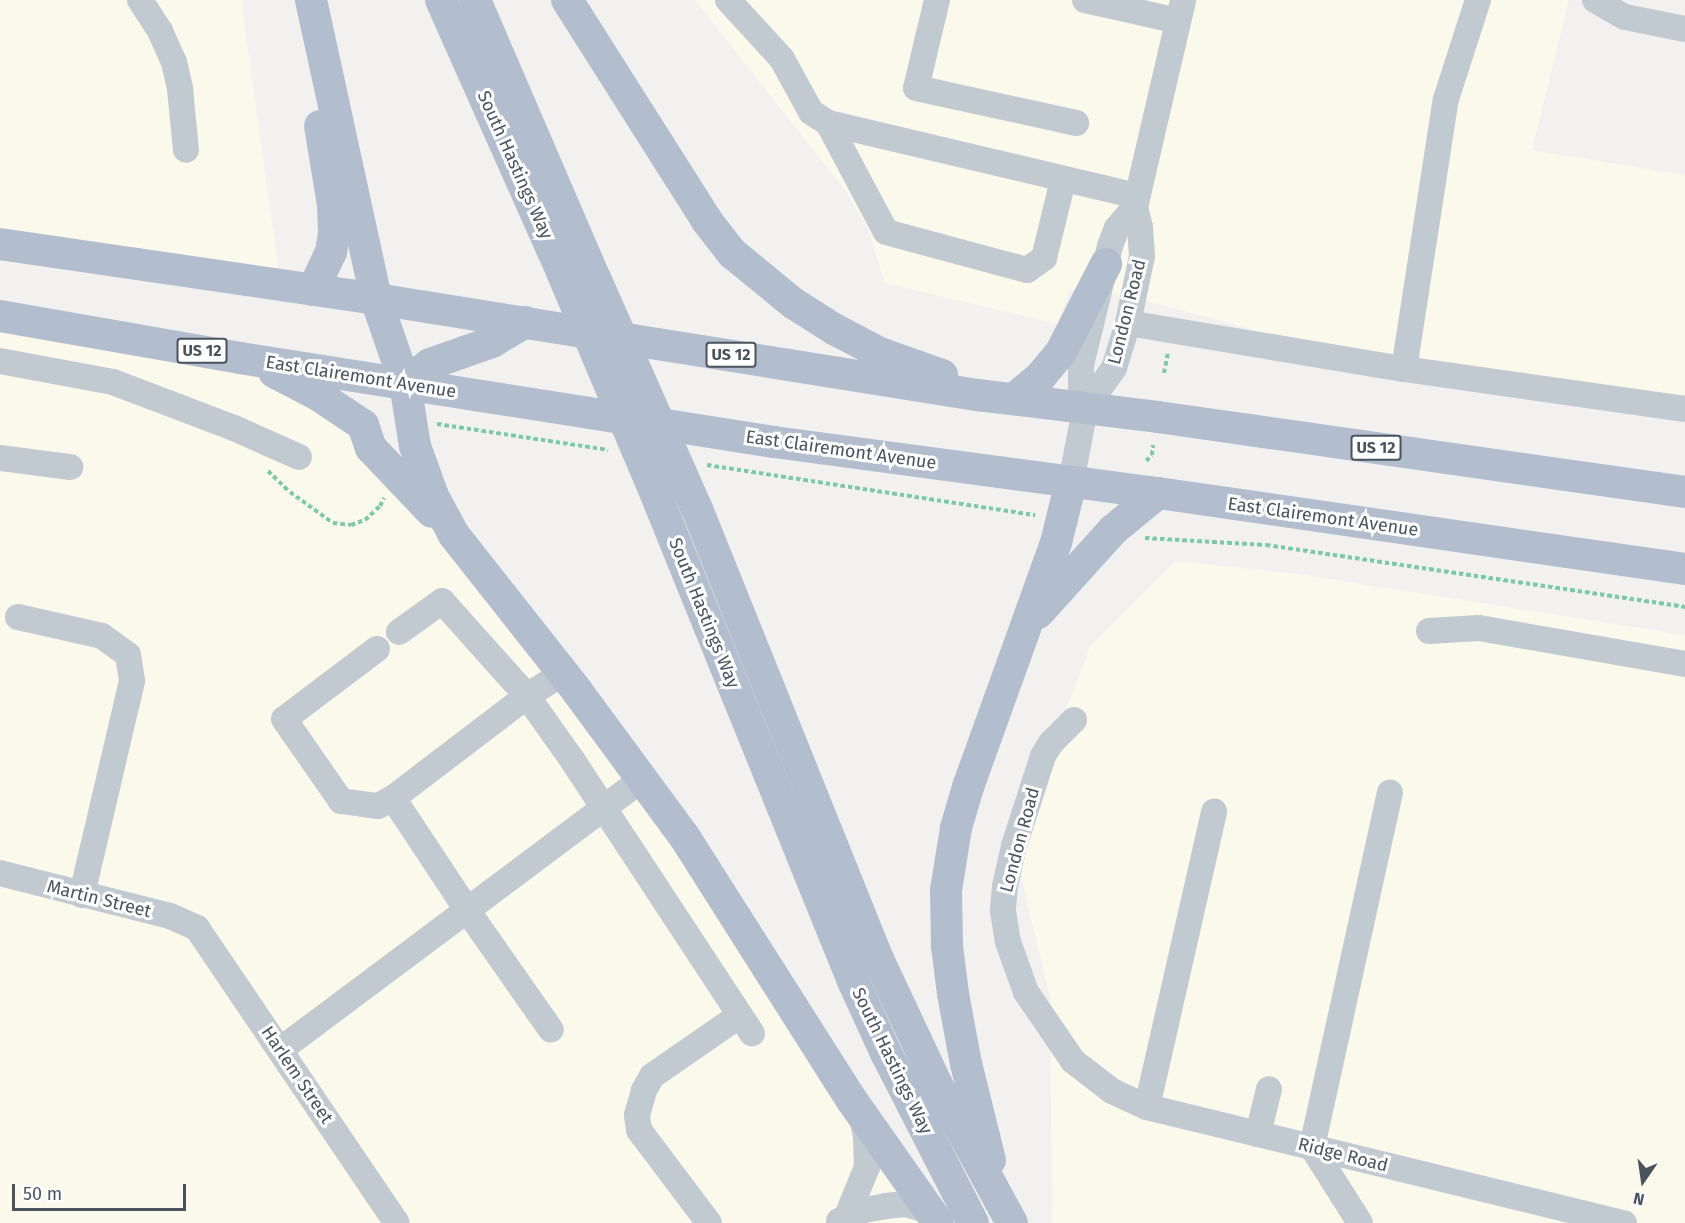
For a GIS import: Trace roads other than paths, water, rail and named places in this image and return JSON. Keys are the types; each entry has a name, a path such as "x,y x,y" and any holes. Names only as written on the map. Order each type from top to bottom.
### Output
{"main road":[{"path":"311,0 316,107 333,205 334,233 331,252 313,290"},
{"path":"311,0 375,298 405,383 415,446 433,496 454,535"},
{"name":"South Hastings Way","path":"441,0 562,272 659,502 853,981 886,1053 973,1223"},
{"name":"South Hastings Way","path":"475,0 697,508 878,959 937,1085 1007,1215"},
{"path":"567,0 707,221 732,253 760,278 834,329 880,353 1014,399 1041,376 1061,352 1106,264"},
{"name":"US 12","path":"0,244 375,298 1014,399 1685,492"},
{"name":"East Clairemont Avenue","path":"0,316 240,358 774,442 1158,493 1685,569"},
{"path":"405,383 430,364 492,342 525,322"},
{"path":"240,358 318,395 363,425 371,448 454,535 563,673 684,836 861,1114 933,1216"},
{"path":"1007,1215 966,1064 947,946 946,890 956,828 968,787 1030,621 1063,520 1071,482"},
{"path":"1030,621 1113,530 1158,493"}],"street":[{"path":"140,0 160,31 174,62 180,89 186,150"},
{"path":"728,0 782,59 811,112 828,123 1063,180 1136,202"},
{"path":"937,0 916,88 1076,123"},
{"path":"1085,0 1180,11"},
{"path":"1404,369 1446,99 1478,0"},
{"path":"1595,0 1624,17 1685,29"},
{"name":"London Road","path":"1085,409 1114,368 1128,322 1142,256 1136,202 1180,11"},
{"path":"828,123 886,232 1027,270 1044,258 1063,180"},
{"name":"London Road","path":"1071,482 1085,409 1081,389 1081,365 1116,228 1136,202"},
{"path":"1128,322 1404,369 1685,409"},
{"path":"0,361 113,382 234,428 299,457"},
{"path":"0,458 69,467"},
{"path":"399,632 442,601 527,696 746,1024 652,1076 644,1090 637,1115 639,1130 709,1223"},
{"path":"18,616 102,636 128,655 132,681 82,895"},
{"path":"1429,631 1479,628 1685,664"},
{"path":"377,648 284,719 341,801 378,806 393,798 527,696 563,673"},
{"name":"London Road","path":"1073,1061 1026,992 1008,942 1003,911 1005,886 1014,846 1043,756 1051,743 1074,720"},
{"path":"280,1050 642,779"},
{"path":"1360,1223 1312,1147 1390,792"},
{"path":"393,798 467,910 551,1030"},
{"path":"1147,1107 1214,811"},
{"name":"Martin Street","path":"0,873 170,916 198,928"},
{"name":"Harlem Street","path":"198,928 397,1223"},
{"name":"Ridge Road","path":"1073,1061 1112,1091 1147,1107 1624,1223"},
{"path":"1258,1134 1269,1089"},
{"path":"842,1220 867,1167 866,1136 861,1114"},
{"path":"842,1220 875,1208 905,1204 933,1216"}]}
